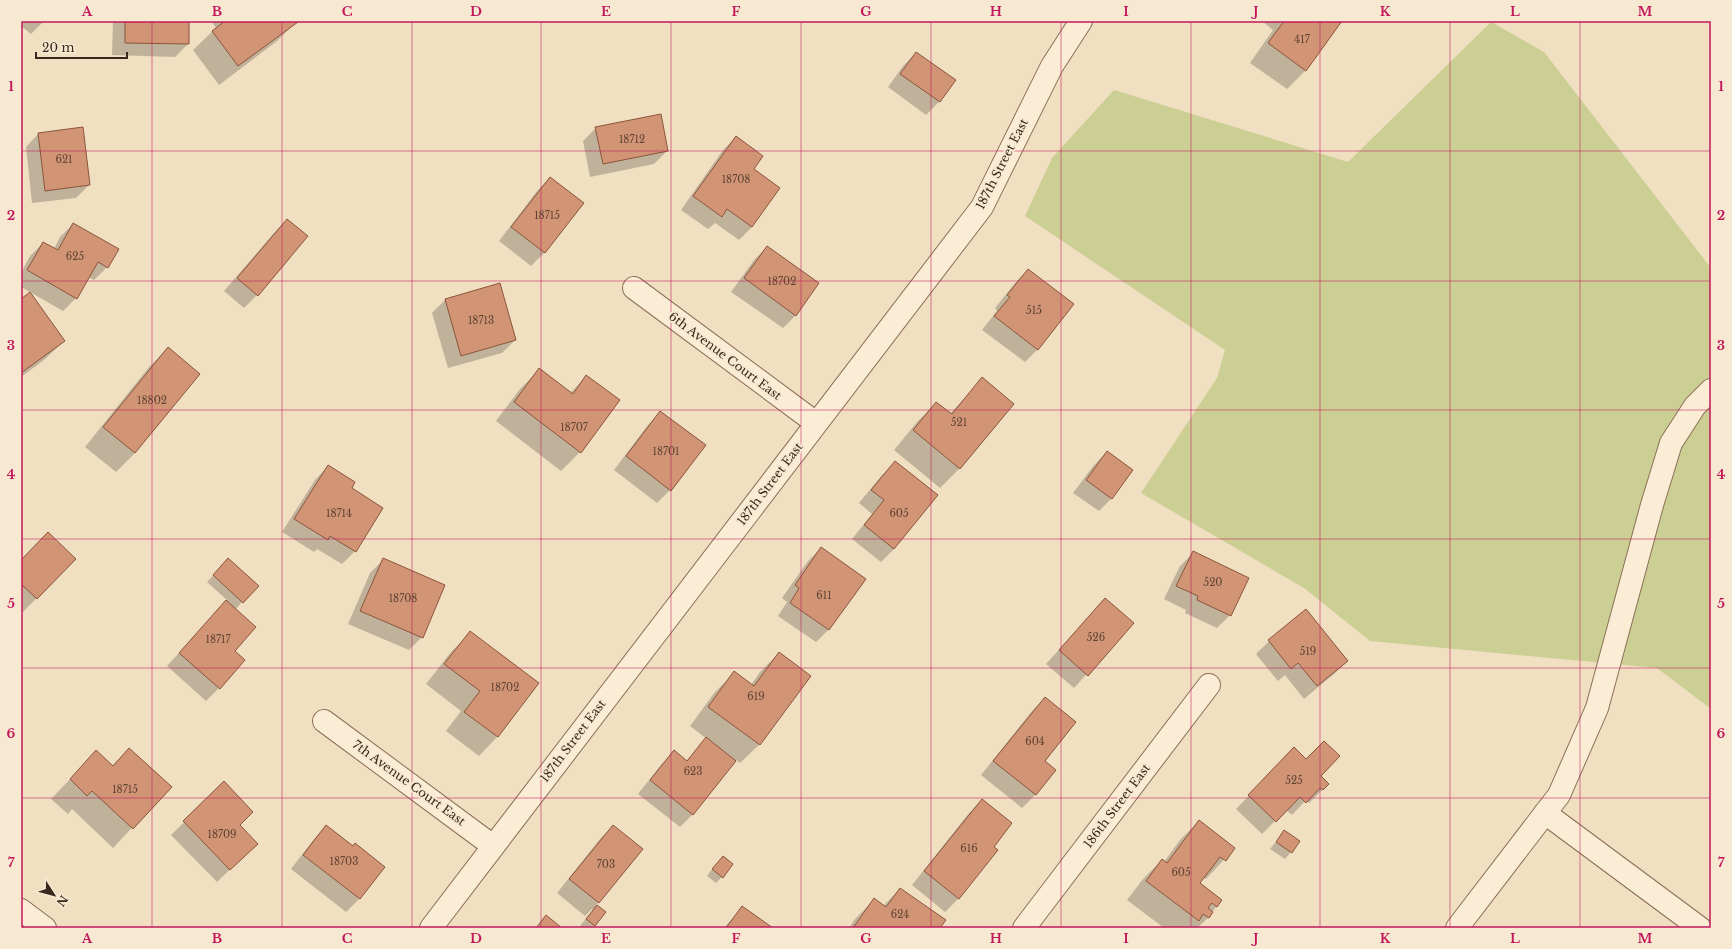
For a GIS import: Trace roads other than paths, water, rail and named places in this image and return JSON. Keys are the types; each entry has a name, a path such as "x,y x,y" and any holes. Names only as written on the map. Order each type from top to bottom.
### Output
{"street":[{"name":"187th Street East","path":"431,928 982,207 1052,66 1081,21"},
{"name":"6th Avenue Court East","path":"634,288 816,424"},
{"path":"1457,928 1559,795 1597,708 1650,513 1671,443 1695,406 1711,390"},
{"name":"186th Street East","path":"1024,928 1209,685"},
{"name":"7th Avenue Court East","path":"324,721 493,846"},
{"path":"1545,813 1700,928"},
{"path":"21,910 45,928"}]}
